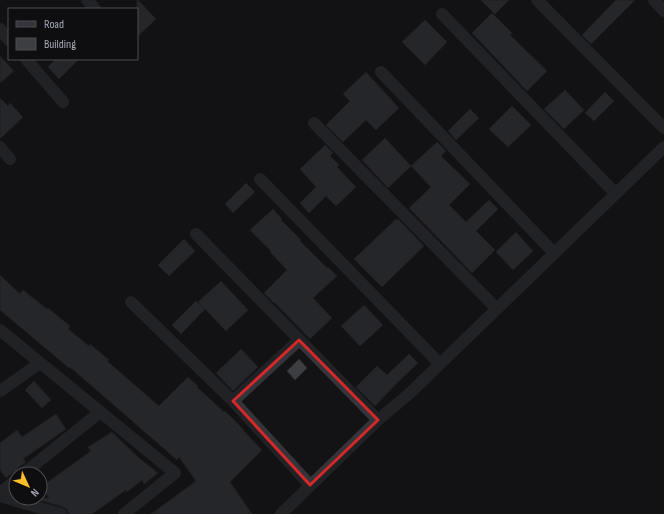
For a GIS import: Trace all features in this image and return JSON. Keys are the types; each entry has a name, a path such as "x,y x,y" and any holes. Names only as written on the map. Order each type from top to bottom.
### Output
{"street":[{"path":"87,0 94,8"},
{"path":"537,0 664,128"},
{"path":"654,0 664,11"},
{"path":"442,14 616,194"},
{"path":"0,29 8,39"},
{"path":"27,60 63,102"},
{"path":"381,72 554,253"},
{"path":"314,124 497,309"},
{"path":"0,147 10,159"},
{"path":"281,514 378,420 410,393 664,147"},
{"path":"260,179 440,364"},
{"path":"196,234 378,420"},
{"path":"131,302 233,402 310,486"},
{"path":"0,330 175,473 124,514"},
{"path":"233,402 299,340"},
{"path":"0,390 40,363"},
{"path":"33,466 100,412"},
{"path":"0,494 8,487"},
{"path":"0,494 61,514"}],"highlighted area":[{"path":"299,340 378,420 310,485 233,401"}],"building":[{"path":"138,0 156,19 138,36 138,8"},
{"path":"481,0 509,0 495,14"},
{"path":"616,0 635,0 591,44 582,35"},
{"path":"492,13 512,33 510,35 547,71 527,91 472,33"},
{"path":"425,20 447,42 425,65 402,42"},
{"path":"0,56 14,71 0,83"},
{"path":"55,60 78,60 59,79 48,67"},
{"path":"366,72 399,108 376,130 366,120 343,142 326,125 350,101 343,94"},
{"path":"565,90 584,110 564,129 544,109"},
{"path":"605,92 614,101 594,121 585,113"},
{"path":"0,98 8,106 10,103 23,117 0,139"},
{"path":"512,106 531,125 508,147 489,129"},
{"path":"470,109 479,118 456,140 448,131"},
{"path":"385,138 411,166 388,188 362,160"},
{"path":"437,142 446,151 441,156 470,184 449,205 466,222 489,200 498,209 476,231 495,250 472,273 409,208 431,187 411,166"},
{"path":"325,145 333,153 330,156 339,165 337,167 356,187 336,206 326,196 309,213 300,203 316,187 300,169"},
{"path":"246,183 255,192 233,213 225,204"},
{"path":"273,209 282,219 281,220 301,240 300,241 337,276 313,298 332,318 310,339 264,293 287,270 250,230"},
{"path":"396,219 398,219 424,246 382,287 354,259"},
{"path":"516,232 533,251 513,270 496,252"},
{"path":"184,239 195,251 169,276 158,265"},
{"path":"0,275 20,294 23,290 70,326 68,329 89,346 90,344 109,360 107,361 159,406 188,377 224,412 225,411 262,450 230,482 252,514 151,514 196,481 179,457 177,460 70,367 69,368 0,310"},
{"path":"221,281 248,310 226,331 205,309 181,334 172,325 196,301 204,309 198,302"},
{"path":"364,305 383,325 360,346 341,326"},
{"path":"241,349 258,367 233,391 216,373"},
{"path":"409,354 418,363 375,406 356,387 377,366 387,375"},
{"path":"299,359 307,368 295,380 287,371"},
{"path":"34,381 51,400 42,408 25,390"},
{"path":"56,414 66,429 23,459 26,462 21,466 8,466 8,476 6,478 0,470 0,443 17,430 22,437"},
{"path":"112,432 139,458 158,473 144,484 142,480 127,492 126,490 92,514 68,513 67,509 48,502 48,482 91,451 88,447"}]}
